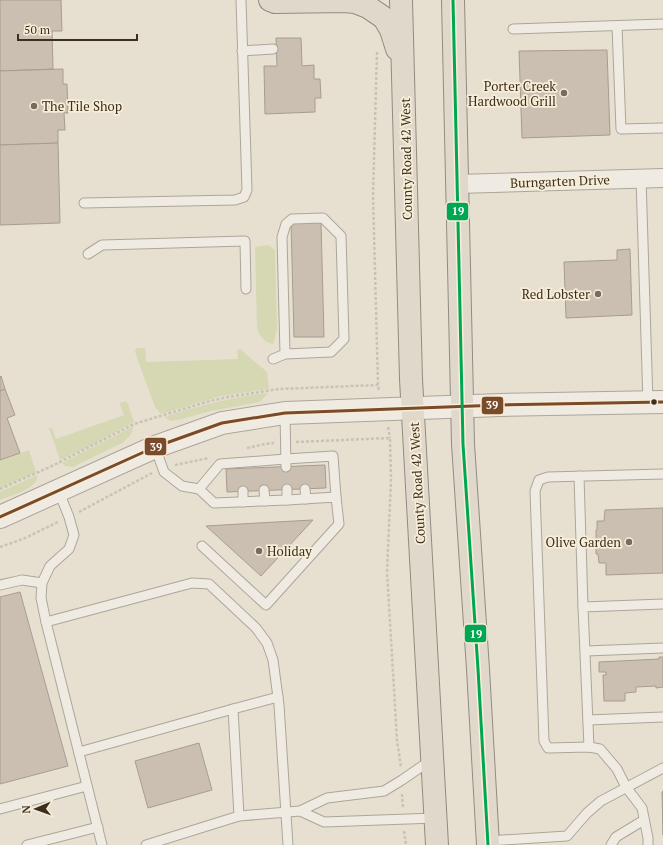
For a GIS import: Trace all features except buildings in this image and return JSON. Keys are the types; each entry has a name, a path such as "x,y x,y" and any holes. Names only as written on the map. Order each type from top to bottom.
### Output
{"highway":[{"path":"270,0 276,2 344,1 355,2 368,7 384,18 391,30 403,67"},
{"name":"County Road 42 West","path":"401,0 413,408 437,845"},
{"path":"453,0 463,444 488,843"}],"street":[{"name":"Burngarten Drive","path":"457,184 663,178"},
{"path":"0,518 59,492 158,457 222,423 284,413 462,406 655,402"}],"lane":[{"path":"84,203 235,200 244,197 247,190 241,0"},
{"path":"513,29 663,24"},
{"path":"617,26 621,129 663,128"},
{"path":"242,50 273,49"},
{"path":"641,178 655,402"},
{"path":"273,359 285,354 331,352 344,339 341,236 323,218 292,219 286,224 282,237 285,354"},
{"path":"88,254 102,245 245,241 246,289"},
{"path":"284,413 286,463"},
{"path":"199,489 220,464 242,466 305,462 333,456 338,524 266,605 202,546"},
{"path":"158,457 164,472 182,486 199,489 214,503 336,497"},
{"path":"648,845 642,808 626,788 617,769 600,749 589,747 548,748 544,741 535,491 539,480 548,478 663,474"},
{"path":"579,476 589,747"},
{"path":"306,489 306,499"},
{"path":"264,490 264,501"},
{"path":"287,490 287,500"},
{"path":"242,502 243,491"},
{"path":"59,492 69,517 74,536 68,548 50,566 42,582 41,598 102,845"},
{"path":"0,585 22,580 42,582"},
{"path":"46,622 192,583 209,584 256,628 267,643 273,660 278,697 288,845"},
{"path":"583,607 663,604"},
{"path":"586,651 663,648"},
{"path":"79,752 278,697"},
{"path":"233,709 239,816"},
{"path":"588,720 663,717"},
{"path":"146,845 239,816 300,811 327,798 384,791 432,759"},
{"path":"488,843 568,840 587,813 601,801 663,768"},
{"path":"0,809 87,786"},
{"path":"300,811 324,822 436,818"},
{"path":"611,845 616,837 644,820"},
{"path":"27,845 98,827"}],"path":[{"path":"377,45 373,195 378,385 390,438 391,480 387,572 397,740 402,780"},
{"path":"244,449 265,444 390,438"},
{"path":"0,547 23,539 136,482 158,457 186,464 215,456"}],"green space":[{"path":"268,245 275,250 277,329 273,344 264,340 257,328 255,247"},
{"path":"137,348 145,348 146,362 238,359 237,350 240,349 267,372 269,389 221,396 161,414 155,407 136,355 135,351"},
{"path":"268,393 260,402 211,411 178,420 171,421 164,417 215,402"},
{"path":"125,401 128,404 134,422 60,460 49,428 52,428 56,439 124,415 120,403"},
{"path":"134,426 130,436 122,443 73,467 65,466 62,463"},
{"path":"29,450 36,472 0,488 0,460"},
{"path":"37,475 37,480 29,488 0,500 0,492"}],"transit line":[{"name":"19","path":"453,0 463,444 488,845"},
{"name":"39","path":"0,517 155,447 222,423 285,413 500,405 663,402"}],"place":[{"name":"Porter Creek Hardwood Grill","path":"564,93"},
{"name":"The Tile Shop","path":"34,106"},
{"name":"Red Lobster","path":"598,294"},
{"name":"Olive Garden","path":"629,542"},
{"name":"Holiday","path":"259,551"}]}
